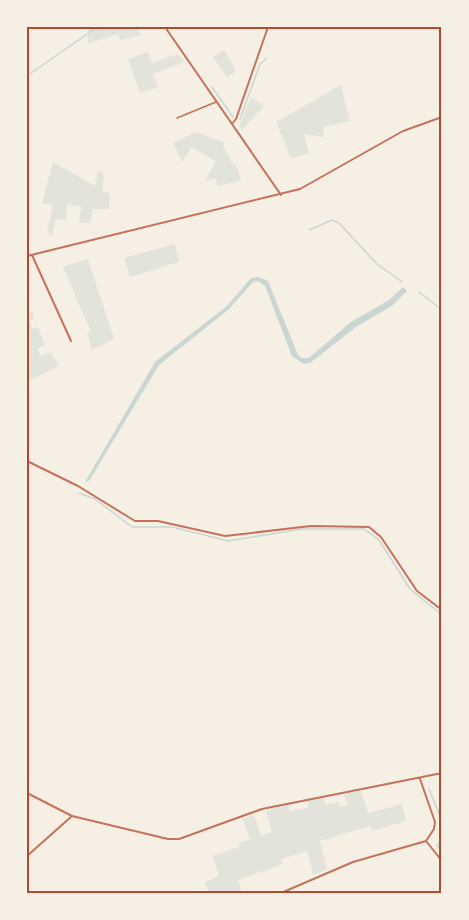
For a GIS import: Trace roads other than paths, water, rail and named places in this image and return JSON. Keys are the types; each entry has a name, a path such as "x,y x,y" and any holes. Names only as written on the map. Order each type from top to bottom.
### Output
{"street":[{"path":"165,27 281,195"},
{"path":"232,124 236,119 268,27"},
{"path":"27,256 300,189 403,131 442,117"},
{"path":"32,255 71,341"},
{"path":"27,460 78,486 135,521 158,521 225,536 311,526 369,527 381,537 417,591 442,610"},
{"path":"27,793 72,816 152,837 179,839 262,809 442,773"},
{"path":"281,893 353,862 426,841 434,829 435,822 420,779"},
{"path":"27,856 72,816"},
{"path":"426,841 442,861"}],"lane":[{"path":"177,118 217,102"}],"waterway":[{"path":"27,76 93,30 101,27"},
{"path":"240,119 260,64 267,58"},
{"path":"212,87 233,117"},
{"path":"309,230 332,220 339,223 377,264 402,282"},
{"path":"419,292 442,310"},
{"path":"79,493 95,499 132,527 172,527 228,541 303,529 364,529 379,540 410,589 442,615"},
{"path":"429,789 442,821"},
{"path":"442,840 437,845 442,852"}]}
